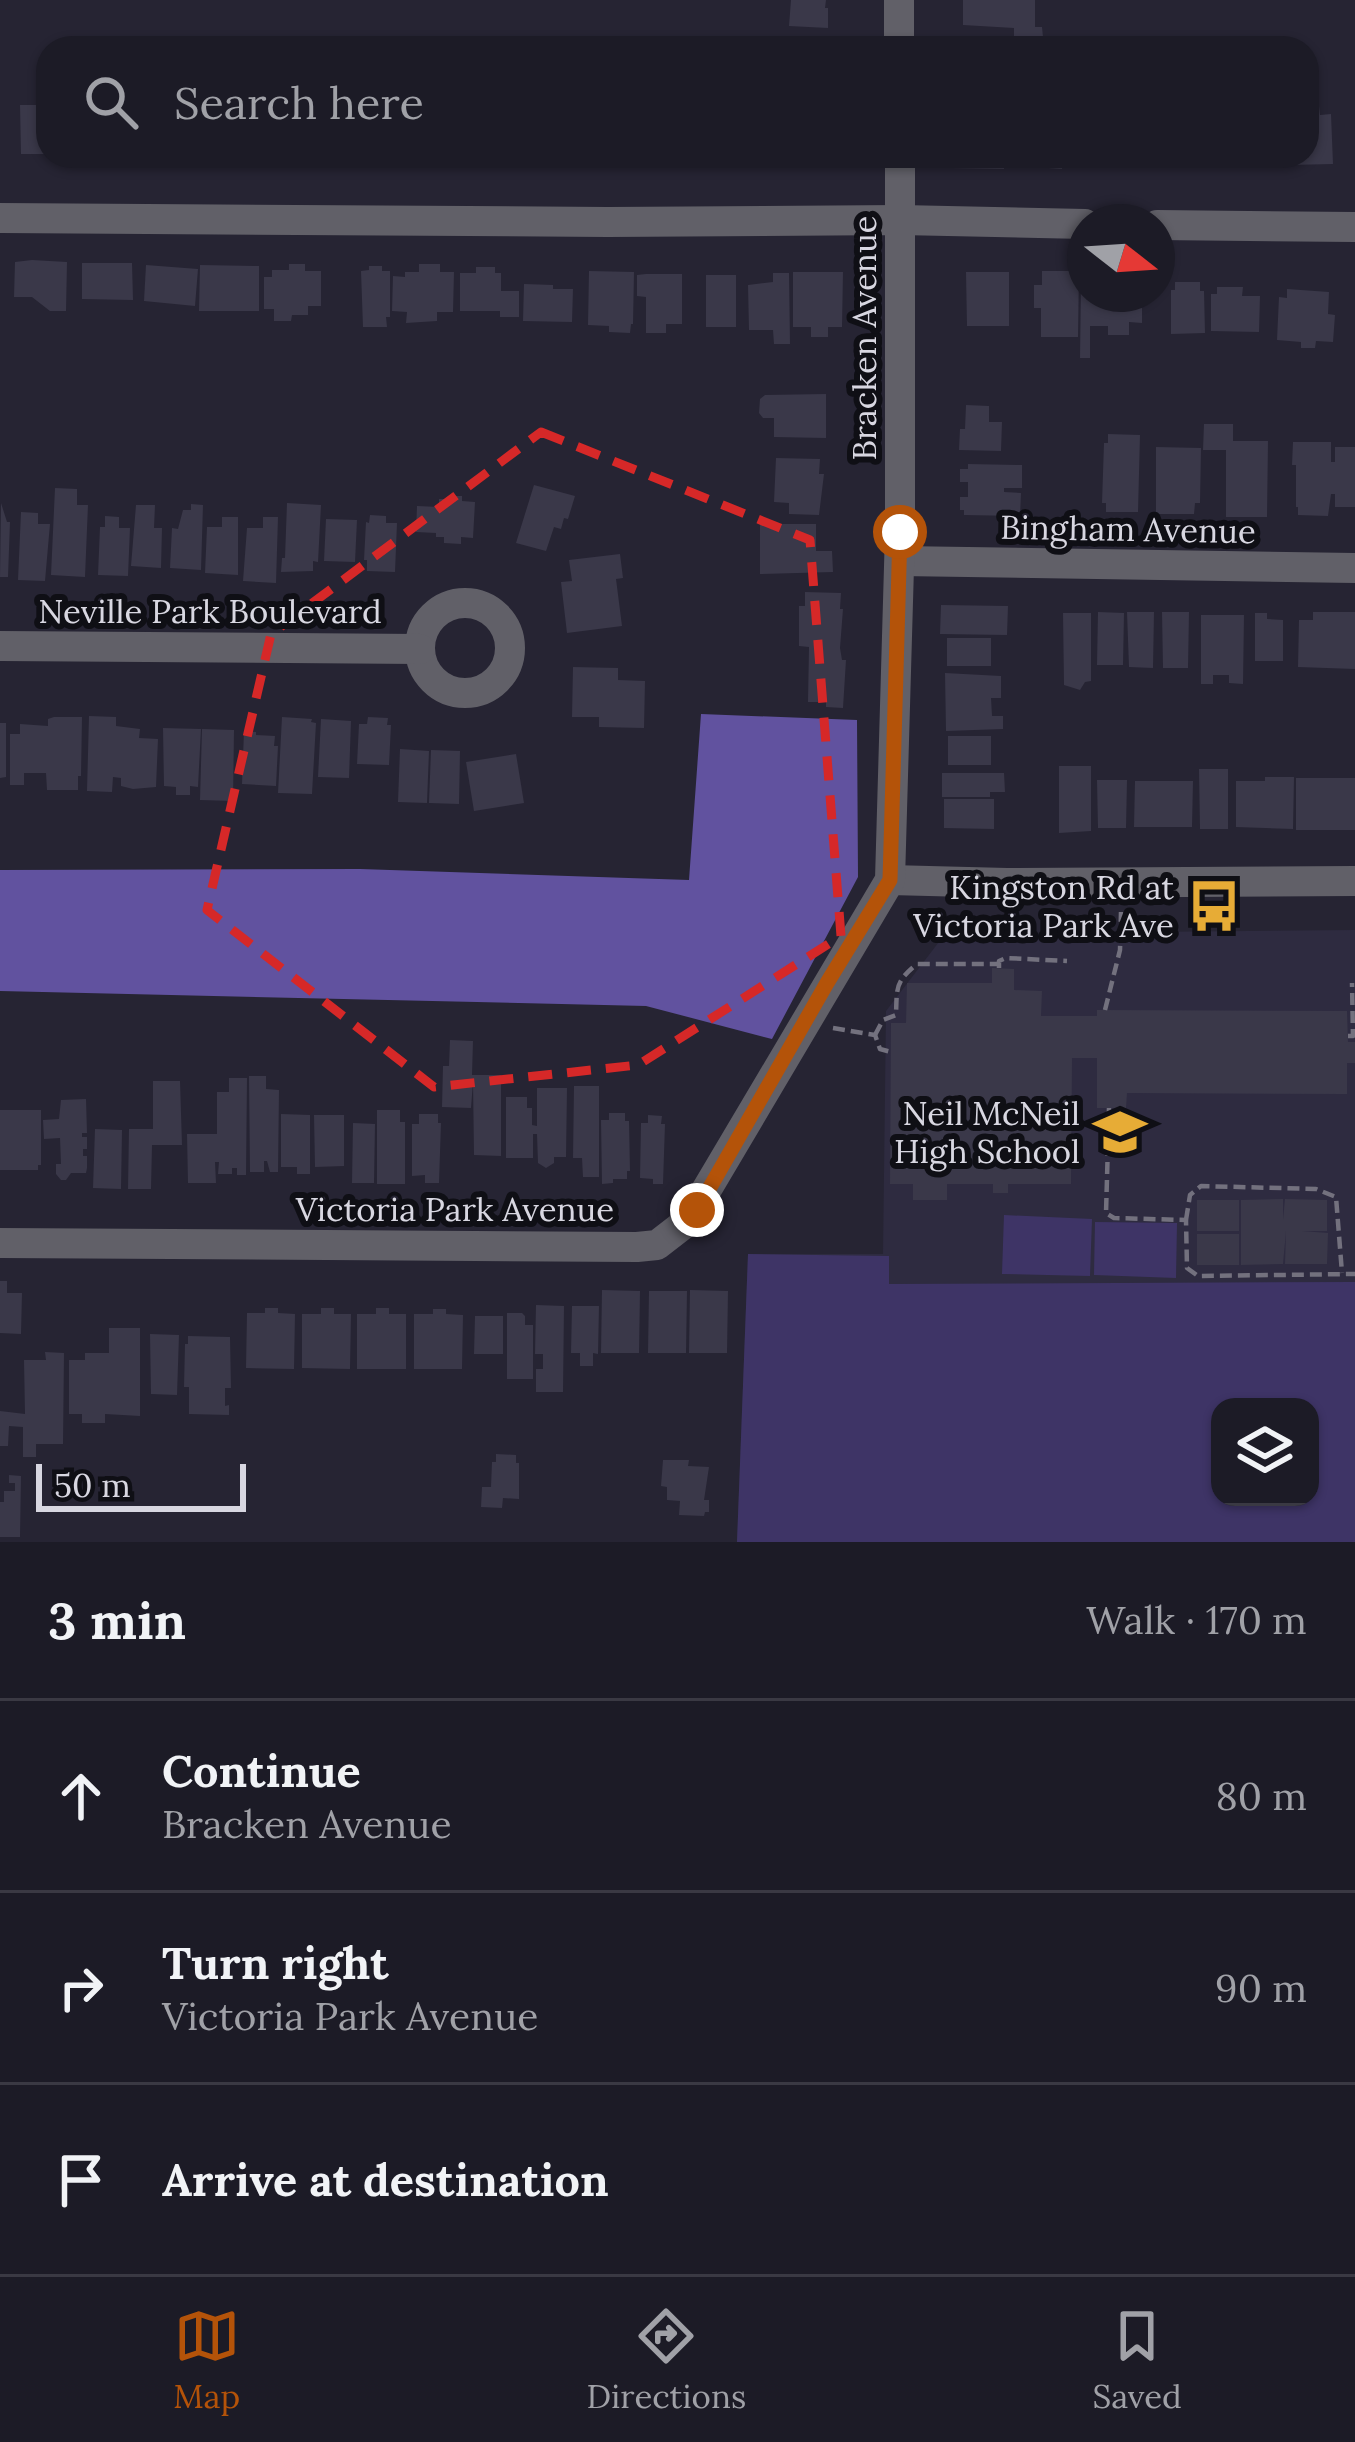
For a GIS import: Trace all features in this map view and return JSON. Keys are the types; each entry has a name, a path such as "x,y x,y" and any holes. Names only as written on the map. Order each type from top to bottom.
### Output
{"street":[{"path":"899,0 899,36"},
{"name":"Bracken Avenue","path":"890,880 899,561 900,168"},
{"path":"0,218 1067,224"},
{"path":"1175,225 1355,227"},
{"name":"Bingham Avenue","path":"899,561 1355,568"},
{"name":"Neville Park Boulevard","path":"0,646 420,649"},
{"path":"890,880 1355,881"},
{"name":"Victoria Park Avenue","path":"0,1243 657,1245 697,1210 890,880"}],"path":[{"path":"1105,1010 1120,950 1121,913"},
{"path":"891,1052 880,1048 875,1035 883,1020 896,1015 897,985 917,964 999,966 1006,958 1067,961"},
{"path":"1348,1036 1353,1036 1352,983"},
{"path":"833,1028 875,1035"},
{"path":"1109,1108 1106,1213 1114,1218 1186,1220"},
{"path":"1342,1275 1336,1197 1316,1189 1201,1186 1190,1195 1187,1268 1198,1276 1342,1275 1355,1274"}],"highlighted area":[{"path":"541,432 810,540 841,936 638,1065 434,1087 207,910 271,634"}],"shaded area":[{"path":"701,714 857,720 858,877 772,1039 646,1006 0,991 0,870 360,869 689,880"},
{"name":"Neil McNeil High School","path":"1355,930 1355,1542 737,1542 748,1254 883,1254 886,1011 945,934"},
{"path":"1004,1215 1092,1219 1090,1276 1002,1274"},
{"path":"1095,1222 1177,1223 1176,1278 1094,1275"},
{"path":"748,1254 889,1256 889,1284 1355,1282 1355,1542 737,1542"}],"building":[{"path":"791,0 826,0 828,28 789,26"},
{"path":"963,0 1035,0 1035,27 1042,27 1043,36 1014,36 1014,28 963,25"},
{"path":"20,105 36,105 36,154 21,154"},
{"path":"1319,106 1320,115 1331,114 1333,164 1319,164"},
{"path":"15,262 67,262 66,311 50,311 32,297 14,297"},
{"path":"82,263 132,263 133,300 82,299"},
{"path":"289,264 321,271 321,306 308,306 308,315 292,315 291,321 274,321 274,309 264,309 264,277 272,277 272,270 289,270"},
{"path":"419,264 440,264 440,272 454,272 453,312 437,312 437,321 406,323 407,312 392,311 393,276 419,272"},
{"path":"146,265 198,269 195,306 144,301"},
{"path":"200,265 259,266 259,311 199,311"},
{"path":"369,266 390,271 387,327 363,327 361,271"},
{"path":"476,267 495,267 495,273 501,273 501,291 519,291 519,317 500,317 500,311 460,311 460,273 476,273"},
{"path":"589,271 634,272 630,333 588,325"},
{"path":"1042,271 1067,271 1067,312 1078,312 1078,337 1041,337 1041,308 1034,308 1034,285 1042,285"},
{"path":"793,272 843,272 842,327 828,327 828,337 811,337 811,327 793,327"},
{"path":"966,272 1009,272 1009,326 967,326"},
{"path":"773,273 789,273 790,344 774,344 773,330 749,330 748,285 773,282"},
{"path":"682,274 682,324 666,324 666,333 646,333 646,297 637,296 637,275"},
{"path":"706,275 736,275 736,327 706,327"},
{"path":"1175,282 1200,282 1205,333 1171,334"},
{"path":"524,284 573,289 572,322 523,321"},
{"path":"1217,287 1243,287 1242,296 1260,296 1259,332 1211,331 1211,294 1217,294"},
{"path":"1287,289 1329,292 1328,314 1335,315 1333,342 1316,341 1315,348 1301,348 1301,342 1277,340 1279,297 1287,298"},
{"path":"1081,312 1142,312 1142,323 1129,322 1129,335 1108,335 1108,326 1090,326 1090,358 1080,358"},
{"path":"826,394 826,438 774,437 774,418 759,413 765,395"},
{"path":"966,405 989,406 989,422 1002,422 1001,451 959,450"},
{"path":"1204,424 1233,424 1233,441 1268,441 1267,517 1226,517 1226,450 1203,450"},
{"path":"1108,434 1140,435 1138,512 1106,512 1106,503 1102,503"},
{"path":"1293,442 1331,442 1331,462 1335,462 1335,447 1355,447 1355,507 1335,507 1335,494 1331,494 1328,516 1298,515"},
{"path":"1156,447 1201,448 1200,503 1195,503 1194,514 1156,514"},
{"path":"776,458 820,459 819,474 824,474 819,515 789,514 789,503 774,502"},
{"path":"968,464 1022,465 1022,488 1004,488 1004,492 1021,493 1020,516 964,515 960,497 968,497 968,482 960,482 960,469 968,469"},
{"path":"534,485 575,496 568,519 564,518 561,529 554,527 546,551 516,543"},
{"path":"55,488 77,489 77,505 88,505 85,577 51,575"},
{"path":"448,496 475,502 473,538 461,537 461,544 444,543 444,537 436,533 416,532 417,506 439,507 439,499"},
{"path":"1,503 10,522 8,577 0,577"},
{"path":"287,503 321,505 318,562 313,561 313,571 281,572"},
{"path":"191,504 203,505 201,570 170,568 172,528 178,529 183,510 191,510"},
{"path":"136,505 155,505 154,528 162,528 161,568 131,566"},
{"path":"21,512 38,513 38,524 50,524 45,581 18,580"},
{"path":"370,515 397,523 395,572 367,571 366,522"},
{"path":"105,516 119,517 119,528 130,528 128,576 98,575 100,527 105,527"},
{"path":"222,517 238,517 238,575 205,573 207,527 222,527"},
{"path":"263,517 278,517 276,583 243,581 247,528 263,528"},
{"path":"326,519 357,520 355,562 324,561"},
{"path":"760,524 816,524 816,551 832,551 833,572 760,574"},
{"path":"620,554 623,578 616,579 622,626 567,633 561,582 572,581 569,560"},
{"path":"805,592 841,593 840,648 846,660 843,708 808,702 809,647 799,646 799,606 805,606"},
{"path":"941,605 1008,606 1007,635 940,634"},
{"path":"1098,612 1124,613 1123,665 1097,665"},
{"path":"1127,612 1154,612 1153,668 1129,667"},
{"path":"1162,612 1189,612 1188,668 1163,668"},
{"path":"1313,612 1355,612 1355,669 1298,667 1299,620 1313,620"},
{"path":"1063,613 1091,613 1091,681 1080,690 1064,685"},
{"path":"1255,613 1283,620 1283,661 1255,661"},
{"path":"1201,615 1244,615 1243,684 1229,683 1229,675 1213,675 1213,684 1201,684"},
{"path":"947,638 991,638 991,666 947,666"},
{"path":"573,667 618,668 618,680 645,681 644,728 599,727 599,717 572,717"},
{"path":"945,673 1001,676 1001,698 991,698 992,716 1003,716 1003,729 946,731"},
{"path":"89,716 116,717 116,726 140,729 139,738 158,739 156,787 133,789 121,786 121,778 113,777 112,792 87,791"},
{"path":"82,717 78,790 47,790 46,773 24,773 24,785 10,785 10,734 20,734 20,724 48,726 48,719"},
{"path":"282,717 316,723 312,794 278,793"},
{"path":"368,717 388,718 389,765 357,764 359,724 367,724"},
{"path":"321,719 351,721 349,778 318,777"},
{"path":"0,723 6,723 6,777 0,778"},
{"path":"163,728 201,729 198,787 190,786 190,795 176,795 176,787 164,786"},
{"path":"202,729 234,730 233,801 200,800"},
{"path":"244,731 275,736 276,786 242,784"},
{"path":"948,736 991,736 991,765 948,765"},
{"path":"400,749 429,751 427,803 398,802"},
{"path":"431,750 460,751 459,804 429,803"},
{"path":"516,754 524,803 474,811 466,762"},
{"path":"1059,766 1091,766 1091,831 1059,833"},
{"path":"1199,769 1228,769 1228,829 1200,829"},
{"path":"942,773 1004,773 1005,792 990,792 990,797 942,797"},
{"path":"1265,777 1294,777 1293,829 1236,827 1236,781 1265,781"},
{"path":"1296,778 1355,778 1355,830 1296,830"},
{"path":"1097,780 1127,780 1126,828 1098,828"},
{"path":"1135,781 1193,781 1192,827 1134,827"},
{"path":"944,799 994,799 994,829 944,828"},
{"path":"992,968 1014,969 1014,990 1042,991 1041,1016 1097,1016 1097,1010 1347,1011 1348,1042 1355,1042 1355,1063 1347,1063 1347,1094 1127,1093 1126,1108 1097,1108 1097,1058 1072,1058 1071,1184 1008,1184 1008,1193 993,1193 993,1184 947,1184 947,1200 913,1200 913,1184 890,1184 891,1023 906,1023 907,983 992,983"},
{"path":"450,1040 473,1041 472,1075 501,1075 501,1156 474,1155 473,1082 471,1108 442,1107 443,1066 449,1066"},
{"path":"249,1076 266,1076 266,1089 279,1090 278,1172 270,1172 264,1161 264,1172 250,1172"},
{"path":"229,1078 247,1078 246,1175 237,1175 237,1168 232,1168 232,1174 218,1174 219,1162 215,1162 216,1183 188,1183 187,1134 217,1134 217,1092 229,1092"},
{"path":"153,1081 180,1081 182,1145 152,1145 151,1189 128,1189 129,1129 153,1129"},
{"path":"574,1086 599,1086 599,1177 583,1177 582,1158 573,1158"},
{"path":"537,1088 567,1088 566,1157 554,1157 546,1168 538,1163 537,1134 533,1134 533,1158 506,1158 506,1097 527,1097 532,1125 537,1126"},
{"path":"86,1099 87,1133 82,1137 87,1137 87,1149 83,1149 86,1173 71,1173 61,1180 56,1174 56,1164 61,1164 60,1138 44,1139 43,1120 59,1119 61,1100"},
{"path":"0,1110 41,1110 38,1170 0,1170"},
{"path":"377,1110 400,1110 400,1122 405,1122 405,1184 377,1184"},
{"path":"609,1113 625,1113 629,1121 630,1171 627,1179 602,1184 601,1120 609,1120"},
{"path":"281,1114 310,1115 310,1174 297,1174 297,1167 281,1167"},
{"path":"419,1114 438,1114 441,1123 439,1183 425,1183 425,1175 412,1176 412,1124 419,1124"},
{"path":"314,1115 344,1115 344,1166 315,1167"},
{"path":"648,1115 662,1116 661,1124 665,1124 663,1184 640,1178 641,1123 648,1123"},
{"path":"353,1123 375,1124 374,1183 352,1183"},
{"path":"95,1129 122,1130 121,1189 93,1188"},
{"path":"1283,1199 1283,1220 1285,1199 1327,1200 1327,1231 1302,1231 1328,1233 1327,1264 1285,1264 1286,1231 1283,1264 1241,1265 1241,1200"},
{"path":"1197,1200 1239,1200 1239,1231 1197,1231"},
{"path":"1197,1234 1239,1234 1239,1265 1197,1265"},
{"path":"0,1281 7,1281 7,1293 22,1293 21,1334 0,1333"},
{"path":"602,1290 640,1291 639,1353 601,1353"},
{"path":"690,1290 728,1291 727,1353 689,1353"},
{"path":"649,1291 687,1291 686,1353 648,1353"},
{"path":"536,1305 564,1306 563,1392 536,1392 536,1369 543,1369 543,1354 535,1354"},
{"path":"572,1306 599,1306 598,1354 593,1353 593,1366 580,1366 580,1353 571,1353"},
{"path":"265,1308 295,1314 294,1369 246,1368 247,1313 265,1313"},
{"path":"321,1308 351,1314 350,1369 302,1368 302,1314 321,1314"},
{"path":"376,1308 406,1314 406,1369 357,1369 357,1314 376,1314"},
{"path":"433,1309 463,1315 462,1369 414,1369 414,1314 433,1314"},
{"path":"507,1313 522,1313 525,1325 533,1325 533,1379 507,1379"},
{"path":"475,1316 503,1316 503,1354 474,1354"},
{"path":"109,1328 140,1328 140,1416 105,1414 105,1423 82,1423 82,1414 69,1414 69,1360 85,1360 85,1353 109,1353"},
{"path":"150,1334 179,1335 177,1395 151,1394"},
{"path":"188,1336 230,1337 231,1388 225,1388 229,1415 189,1414 189,1387 184,1387"},
{"path":"45,1352 64,1353 63,1444 36,1444 36,1457 23,1457 23,1427 9,1426 8,1446 0,1446 0,1411 25,1414 24,1360 46,1360"},
{"path":"496,1454 516,1455 519,1499 503,1498 502,1508 481,1507 482,1487 491,1487"},
{"path":"663,1460 689,1460 688,1466 709,1467 704,1500 709,1500 709,1512 679,1515 680,1501 667,1500 667,1487 661,1486"},
{"path":"9,1475 21,1476 20,1537 0,1537 0,1502 4,1502 4,1491 15,1491"}],"place":[{"name":"Kingston Rd at Victoria Park Ave","path":"1214,906"},
{"name":"Neil McNeil High School","path":"1120,1132"}],"route":[{"path":"697,1210 890,880 900,532"}]}
